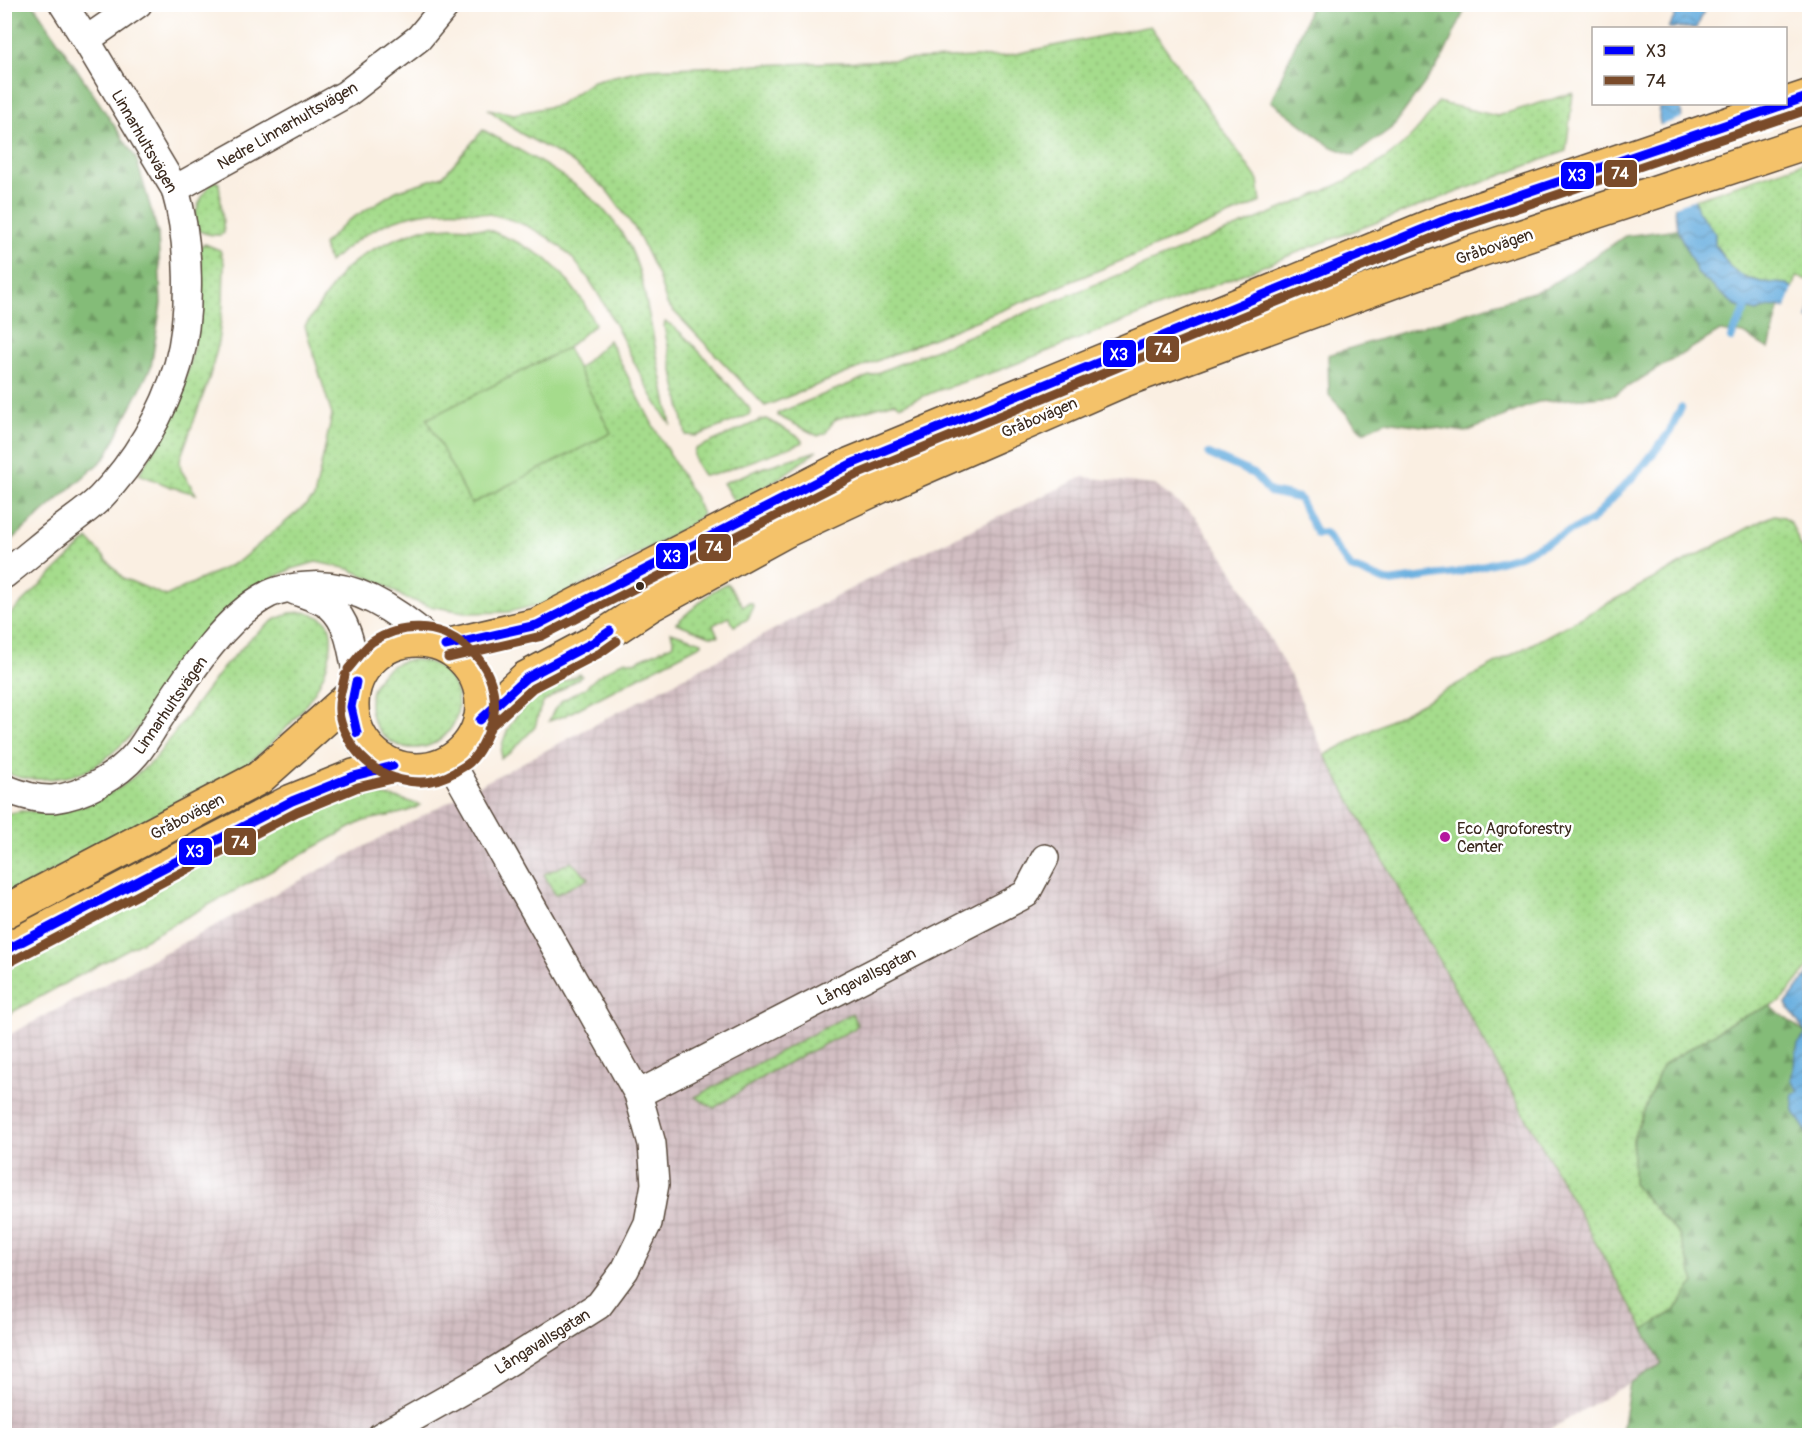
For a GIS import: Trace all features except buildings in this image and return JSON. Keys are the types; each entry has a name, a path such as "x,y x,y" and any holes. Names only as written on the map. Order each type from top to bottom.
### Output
{"main road":[{"name":"Gråbovägen","path":"1787,104 1809,96"},
{"name":"Gråbovägen","path":"438,644 537,625 851,464 1443,221 1783,105"},
{"name":"Gråbovägen","path":"480,720 526,678 594,642 650,605 787,530 879,487 1125,380 1471,253 1809,141"},
{"name":"Gråbovägen","path":"4,912 259,778 355,686 370,659 388,646 409,640 438,644 458,654 476,677 482,705 480,720 469,743 450,761 422,770 393,766 372,752 357,732 351,708 355,686"},
{"name":"Gråbovägen","path":"4,951 292,801 354,776 393,766"}],"street":[{"name":"Linnarhultsvägen","path":"4,575 100,498 141,448 161,411 178,364 186,314 186,236 175,189 63,4"},
{"path":"86,39 138,4"},
{"name":"Nedre Linnarhultsvägen","path":"175,189 346,94 419,38 447,4"},
{"name":"Linnarhultsvägen","path":"4,788 51,799 73,795 88,789 112,774 135,755 185,680 233,620 270,593 288,588 319,585 363,595 413,625 438,644"},
{"path":"288,588 329,606 340,619 348,635 355,686"},
{"name":"Långavallsgatan","path":"381,1436 482,1379 599,1305 625,1270 648,1223 655,1184 652,1144 638,1094 450,761"},
{"name":"Långavallsgatan","path":"638,1094 1026,894 1045,858"}],"shaded area":[{"path":"1083,477 1155,485 1194,515 1233,571 1291,677 1325,755 1662,1364 1539,1436 5,1436 5,1037 888,569"}],"green space":[{"path":"5,4 34,5 136,158 158,233 161,304 151,367 106,457 5,546"},
{"path":"1310,4 1467,5 1442,59 1393,127 1354,155 1330,146 1271,101 1304,24"},
{"path":"1150,26 1258,180 1261,202 1030,299 765,406 667,304 658,276 636,230 606,189 569,160 520,133 488,109 514,114 558,105 593,81 645,69 1005,56"},
{"path":"1573,93 1566,151 1306,249 1000,370 936,391 900,406 895,402 836,419 826,433 818,436 778,416 778,413 1304,200 1362,173 1411,137 1437,102 1497,116"},
{"path":"483,130 563,177 600,206 615,223 632,251 642,281 671,425 659,408 601,299 584,273 563,249 524,225 480,213 434,211 412,215 390,222 358,239 329,262 323,245 346,222 396,191 443,176"},
{"path":"1809,161 1809,280 1797,277 1793,288 1787,284 1746,278 1730,267 1715,244 1715,233 1698,212 1695,199"},
{"path":"215,181 219,183 224,233 220,235 201,232 195,223 199,203"},
{"path":"452,227 487,229 544,257 563,275 582,300 595,324 567,348 428,419 471,504 610,433 578,369 609,340 702,514 693,523 546,603 508,612 470,613 429,606 403,597 383,584 349,569 316,562 292,569 266,581 145,720 104,760 84,772 48,779 24,778 5,771 5,619 88,539 123,578 166,596 239,561 314,498 332,415 305,326 343,271 366,253 422,229"},
{"path":"1677,229 1698,274 1757,312 1770,306 1780,305 1769,349 1744,334 1720,331 1614,395 1538,402 1466,432 1386,421 1363,432 1329,395 1328,355 1546,288 1625,236"},
{"path":"205,244 220,250 224,262 223,306 217,349 209,379 180,459 181,470 196,494 139,474 172,414 187,373 200,306 202,269 200,249"},
{"path":"665,322 682,334 708,361 751,410 749,415 697,436 686,435"},
{"path":"567,348 611,433 471,504 427,419"},
{"path":"767,419 799,437 802,443 713,475 703,475 694,459 695,449"},
{"path":"817,451 771,484 735,503 723,483 765,467"},
{"path":"1774,515 1784,517 1791,523 1810,568 1809,966 1781,1002 1735,1020 1662,1066 1633,1139 1633,1184 1679,1235 1695,1282 1673,1312 1644,1330 1325,755"},
{"path":"727,583 743,606 752,603 748,619 734,626 729,617 713,625 718,636 710,636 676,623 713,591"},
{"path":"304,612 318,616 329,626 331,645 328,661 322,678 303,709 278,736 253,759 222,780 5,897 5,814 21,811 49,812 84,806 121,787 154,760 223,668 250,639 274,620 290,613"},
{"path":"671,632 702,642 702,644 564,716 549,721 554,710 563,700 585,688 599,675 625,660 634,662 674,644"},
{"path":"414,660 439,667 451,679 458,704 451,729 439,741 414,748 389,741 377,729 370,704 377,679 389,667"},
{"path":"580,674 582,676 544,702 535,727 510,753 501,758 506,734 524,706 541,693"},
{"path":"379,795 420,805 400,813 361,822 5,1016 5,969 264,830 337,800"},
{"path":"571,862 589,878 555,895 544,874"},
{"path":"1770,1006 1809,1036 1809,1435 1621,1436 1630,1383 1662,1364 1644,1330 1673,1312 1695,1282 1679,1235 1633,1184 1633,1139 1662,1066 1735,1020"},
{"path":"852,1013 857,1025 854,1029 772,1071 714,1108 695,1097"}],"water":[{"path":"1680,5 1708,5 1697,27 1669,27"},
{"path":"1660,105 1681,105 1691,187 1698,211 1715,233 1715,244 1730,267 1746,278 1787,284 1793,288 1809,291 1809,319 1778,307 1765,308 1757,312 1737,307 1698,274 1677,229 1673,193 1659,118"},
{"path":"1809,973 1810,1136 1794,1112 1792,1094 1799,1091 1791,1080 1798,1044 1806,1034 1786,1004"}],"pier":[{"path":"1685,117 1694,186 1698,198 1672,207 1658,126"},
{"path":"1794,285 1810,288 1809,309 1805,321 1785,311"}],"waterway":[{"path":"1731,338 1749,301"},
{"path":"1209,454 1254,474 1270,492 1299,498 1317,534 1325,533 1351,568 1389,582 1456,573 1518,556 1591,521 1644,465 1669,433 1681,408"}],"transit line":[{"name":"X3","path":"1787,104 1810,96"},
{"name":"X3","path":"445,646 537,625 851,464 1443,221 1784,105"},
{"name":"74","path":"448,658 542,636 856,475 1447,232 1810,109"},
{"name":"74","path":"345,675 339,706 343,728 351,744 364,759 387,775 414,782 442,778 468,763 483,744 494,715 491,683 479,660 454,638 419,628 395,631 372,642 348,669"},
{"name":"X3","path":"480,720 526,678 610,631"},
{"name":"74","path":"488,729 533,688 600,653 617,641"},
{"name":"X3","path":"356,682 351,707 357,733"},
{"name":"X3","path":"356,682 351,707 357,733"},
{"name":"X3","path":"4,951 292,801 354,776 393,766"},
{"name":"74","path":"10,962 297,812 358,787 396,778"}],"place":[{"name":"Eco Agroforestry Center","path":"1445,837"}]}
